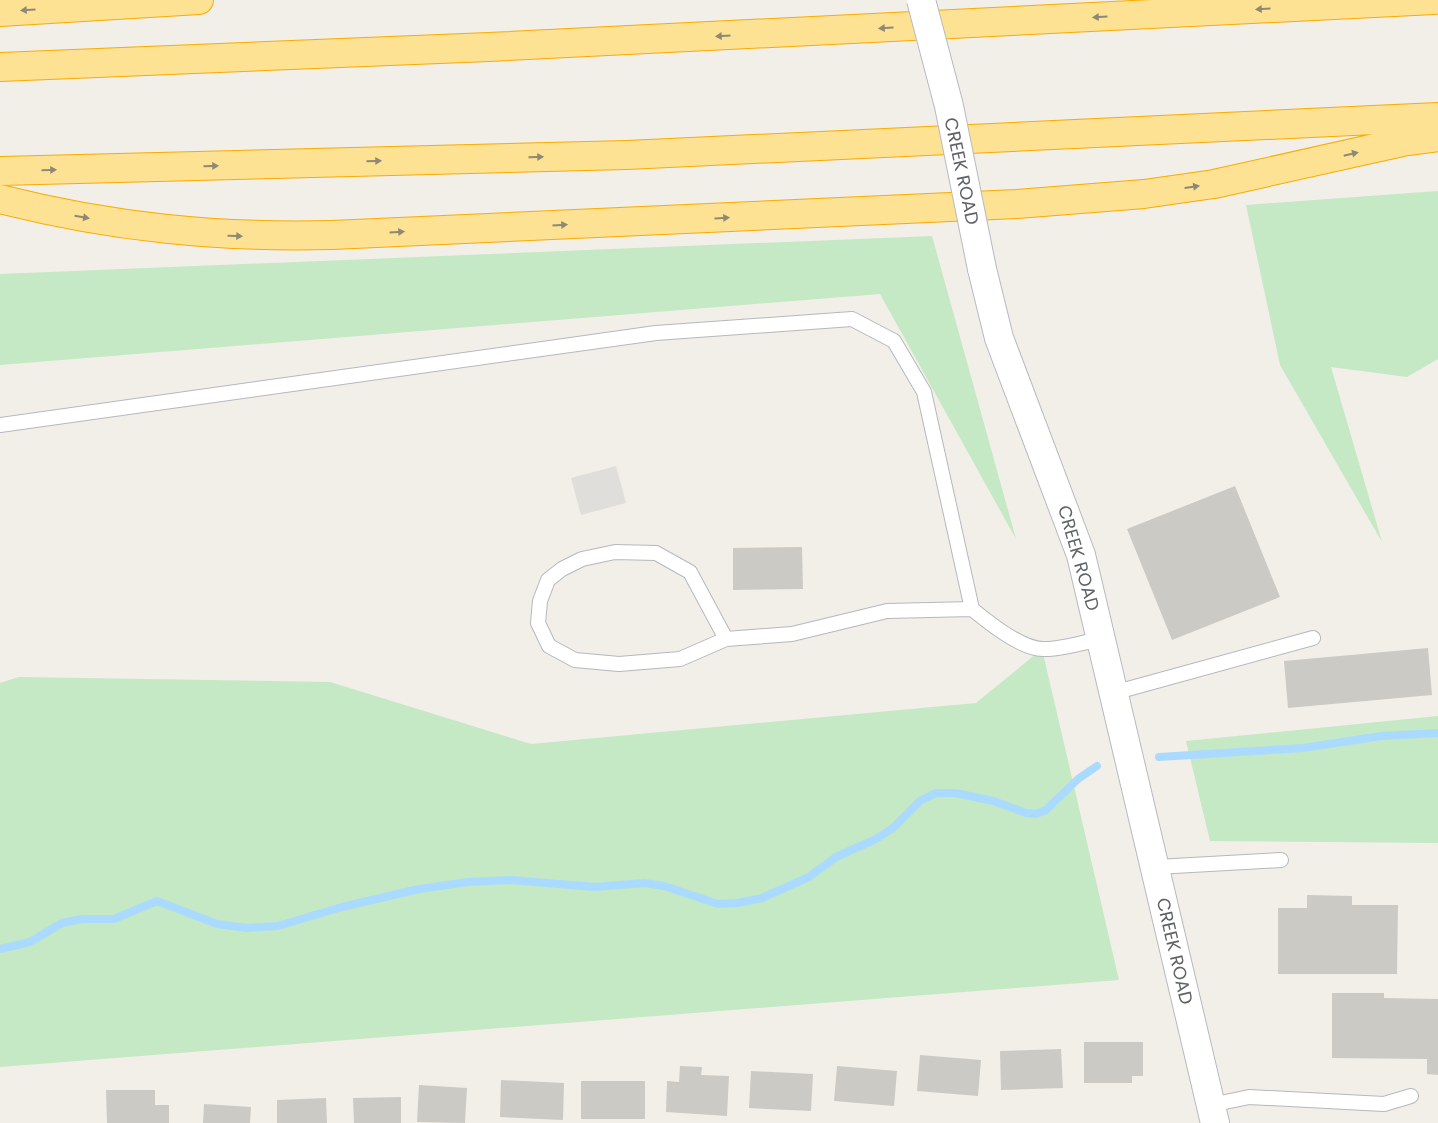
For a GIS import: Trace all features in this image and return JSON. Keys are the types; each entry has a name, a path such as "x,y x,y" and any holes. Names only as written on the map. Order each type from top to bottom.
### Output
{"highway":[{"path":"0,12 199,0"},
{"path":"0,67 519,45 1434,0"},
{"path":"0,171 627,155 1438,117"},
{"path":"0,199 112,223 186,232 257,236 332,235 1070,200 1144,194 1214,184 1402,142 1438,137"}],"street":[{"name":"CREEK ROAD","path":"921,0 948,106 982,269 999,338 1081,554 1213,1114"}],"lane":[{"path":"0,425 656,334 852,319 894,341 924,392 972,608 990,624 1015,640 1042,650 1101,639"},
{"path":"726,639 690,572 656,553 615,552 582,559 562,568 548,580 540,601 538,623 550,646 575,660 618,664 680,659 726,639 792,634 887,611 972,608"},
{"path":"1113,694 1314,638"},
{"path":"1156,867 1280,860"},
{"path":"1213,1114 1249,1097 1384,1104 1411,1096"}],"shaded area":[{"path":"616,466 626,503 581,515 571,478"}],"green space":[{"path":"1438,191 1438,359 1407,377 1331,367 1382,542 1280,365 1246,205"},
{"path":"932,236 1016,539 880,294 0,365 0,274"},
{"path":"1042,649 1119,980 0,1067 0,683 19,677 330,682 531,744 976,703"},
{"path":"1438,716 1438,843 1210,841 1186,741"}],"building":[{"path":"1235,486 1280,597 1172,640 1127,529"},
{"path":"802,547 803,589 733,590 733,548"},
{"path":"1428,648 1432,695 1288,708 1284,661"},
{"path":"1307,895 1352,896 1352,905 1398,905 1397,974 1278,974 1278,908 1307,908"},
{"path":"1332,993 1384,993 1384,998 1438,999 1438,1075 1427,1074 1427,1059 1332,1058"},
{"path":"1084,1042 1143,1042 1143,1076 1132,1076 1132,1083 1084,1083"},
{"path":"1061,1049 1063,1088 1001,1090 1000,1051"},
{"path":"920,1055 981,1060 978,1096 917,1091"},
{"path":"680,1066 702,1067 701,1075 729,1076 727,1116 666,1112 667,1081 679,1082"},
{"path":"837,1066 897,1071 894,1106 834,1101"},
{"path":"751,1071 813,1074 811,1111 749,1108"},
{"path":"501,1080 564,1083 563,1120 500,1117"},
{"path":"581,1081 645,1081 645,1119 581,1119"},
{"path":"419,1085 467,1088 465,1123 417,1122"},
{"path":"106,1090 155,1090 155,1105 169,1105 169,1123 107,1123"},
{"path":"401,1097 401,1123 354,1123 353,1098"},
{"path":"326,1098 327,1123 277,1123 277,1100"},
{"path":"204,1104 251,1107 250,1123 203,1123"}],"waterway":[{"path":"1159,757 1303,748 1382,736 1438,733"},
{"path":"0,949 30,942 62,923 82,919 114,919 157,901 217,924 247,928 278,926 342,907 419,889 468,882 511,880 595,887 644,883 664,886 718,904 738,903 762,898 809,877 836,857 876,839 893,828 920,801 936,793 956,793 993,801 1026,813 1036,814 1046,810 1078,779 1097,766"}]}
